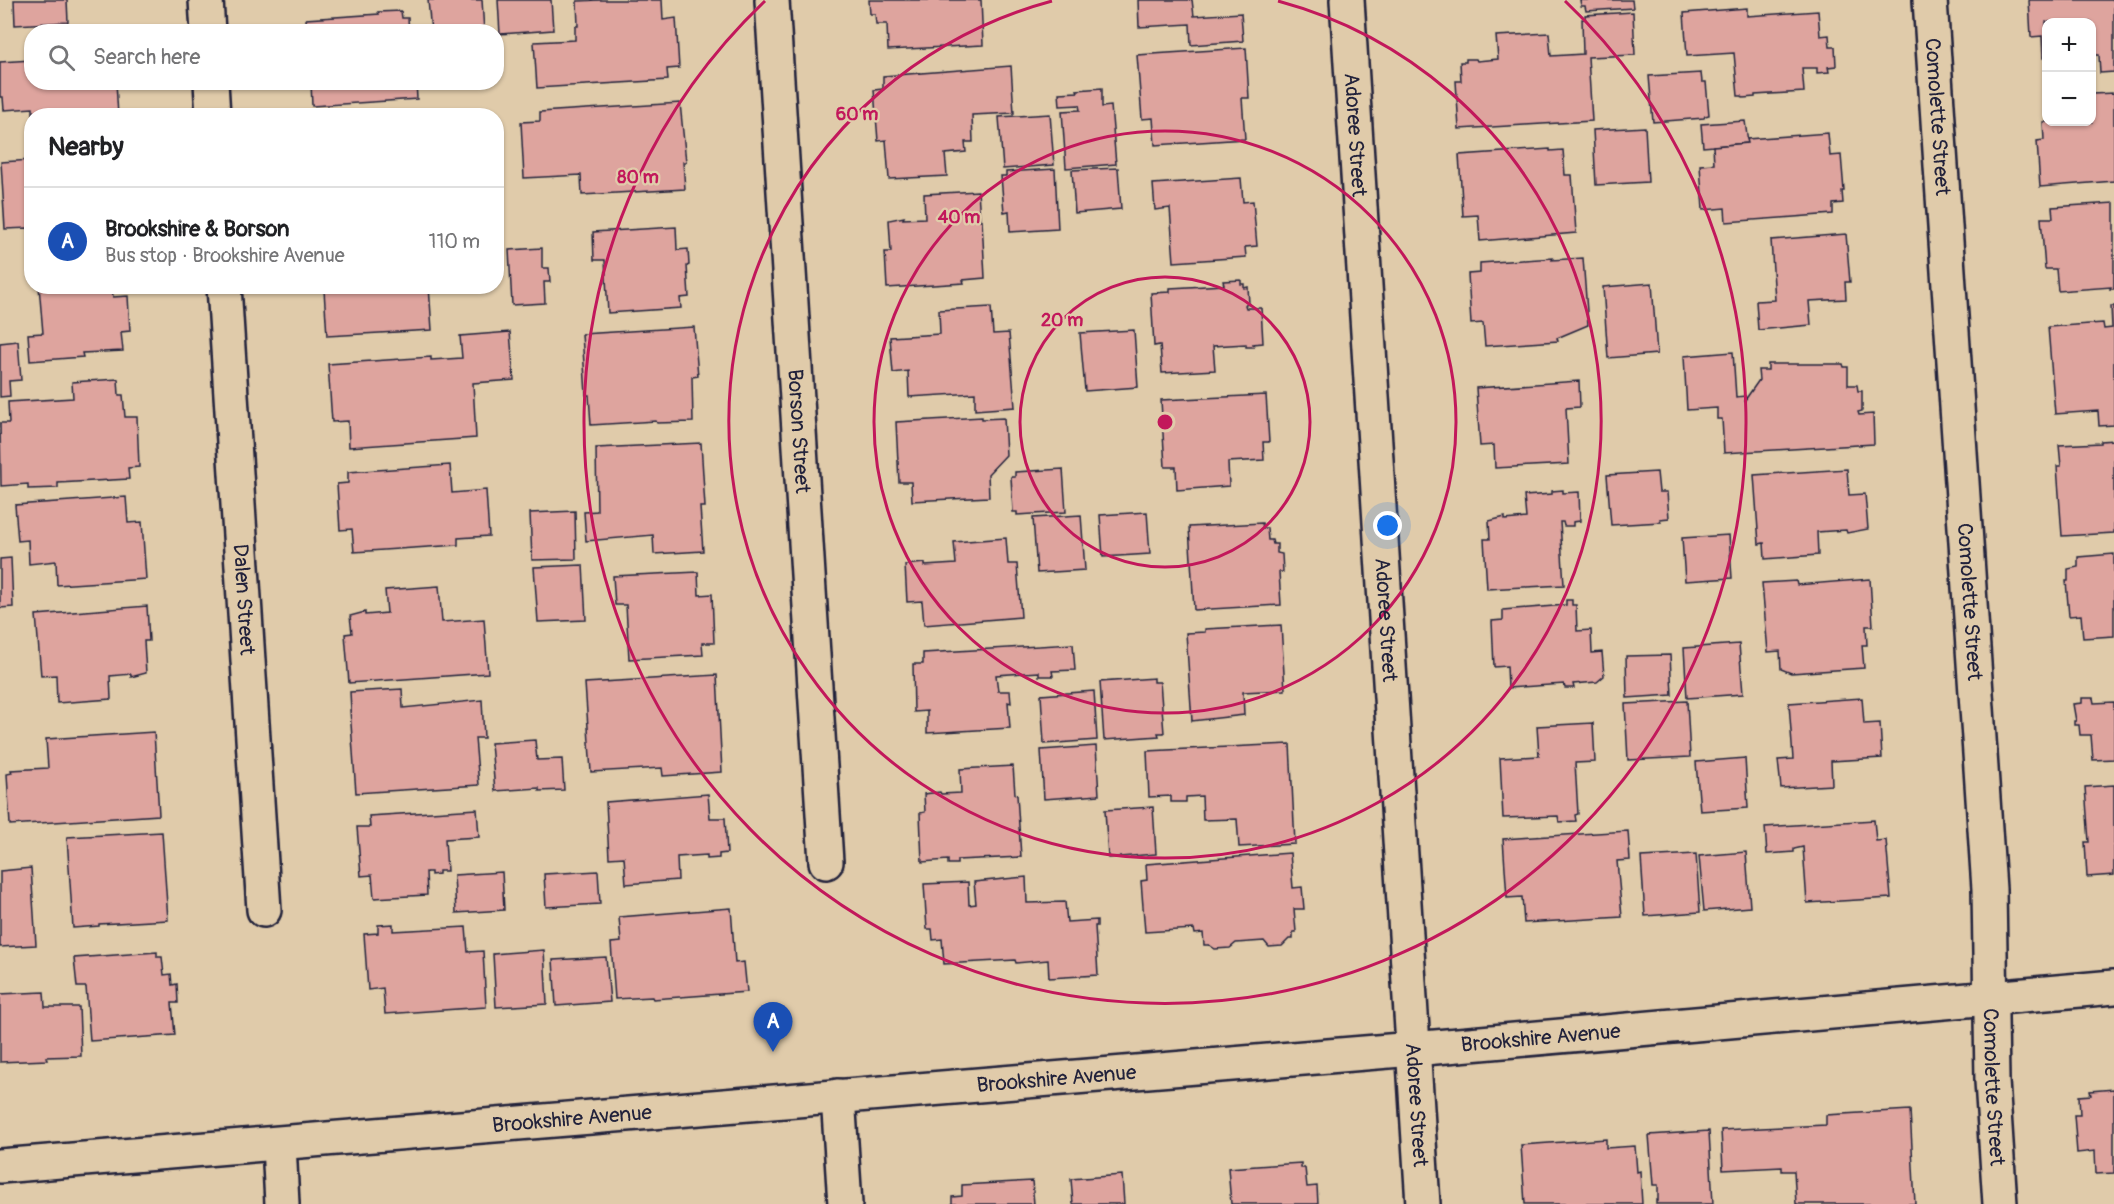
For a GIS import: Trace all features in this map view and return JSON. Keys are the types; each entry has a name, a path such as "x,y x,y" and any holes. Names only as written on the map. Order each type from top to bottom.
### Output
{"street":[{"path":"206,0 208,24"},
{"name":"Borson Street","path":"772,0 826,862"},
{"name":"Adoree Street","path":"1347,0 1423,1204"},
{"name":"Comolette Street","path":"1930,0 1989,889 1992,1081 2000,1204"},
{"path":"211,90 213,108"},
{"name":"Dalen Street","path":"225,294 264,910"},
{"name":"Brookshire Avenue","path":"0,1166 1413,1050 2114,987"},
{"path":"838,1096 845,1204"},
{"path":"279,1144 282,1204"}],"building":[{"path":"14,0 67,0 68,22 15,25"},
{"path":"428,0 482,0 484,24 430,24"},
{"path":"498,0 551,0 553,30 504,34 504,24 499,24"},
{"path":"662,0 663,20 676,18 679,68 667,69 668,80 537,88 534,42 575,40 575,26 578,26 577,1"},
{"path":"869,0 981,0 983,45 888,50 887,24 876,24 875,14 870,14"},
{"path":"1138,0 1192,0 1194,16 1241,13 1243,41 1191,45 1190,24 1139,27"},
{"path":"1580,0 1632,0 1633,8 1586,11 1585,6 1581,6"},
{"path":"2029,0 2114,0 2114,72 2100,73 2099,55 2096,55 2096,18 2042,18 2042,36 2031,37"},
{"path":"1747,8 1747,16 1818,11 1820,36 1829,35 1830,47 1835,47 1836,66 1828,67 1829,72 1817,73 1817,68 1802,68 1804,92 1755,95 1755,97 1743,98 1738,96 1734,53 1687,56 1684,13"},
{"path":"401,11 402,18 408,18 408,24 306,24 306,19 379,14 378,12"},
{"path":"1633,12 1635,55 1588,57 1592,121 1459,129 1456,81 1461,81 1460,62 1466,62 1466,59 1477,61 1498,59 1496,36 1549,33 1551,56 1583,54 1582,19 1585,19 1585,15"},
{"path":"1246,48 1249,98 1242,98 1245,139 1155,145 1153,118 1142,119 1137,55"},
{"path":"24,60 24,90 116,90 118,108 4,110 3,97 0,97 0,62"},
{"path":"1011,66 1014,113 972,115 973,142 965,142 966,152 945,154 947,176 889,179 886,140 878,141 874,90 883,89 883,76"},
{"path":"1701,73 1702,82 1706,82 1709,115 1704,118 1653,122 1649,76"},
{"path":"1102,88 1102,107 1111,106 1116,164 1066,168 1062,111 1080,110 1079,105 1060,106 1059,93"},
{"path":"311,90 416,90 417,99 312,106"},
{"path":"2114,93 2114,181 2040,187 2037,141 2044,140 2043,126 2096,126 2096,94"},
{"path":"680,103 686,162 683,162 685,189 582,195 581,175 524,178 521,122 540,121 540,112"},
{"path":"1050,114 1054,165 1003,169 999,117"},
{"path":"1745,121 1748,143 1703,147 1701,124"},
{"path":"1645,127 1648,182 1596,185 1593,130"},
{"path":"1828,133 1830,156 1841,155 1844,191 1842,191 1843,203 1833,204 1833,214 1726,222 1725,208 1703,210 1700,165 1714,164 1713,146 1748,143 1747,139"},
{"path":"1550,149 1550,151 1563,150 1565,175 1572,175 1576,233 1480,241 1478,215 1463,216 1459,155"},
{"path":"24,161 24,228 5,229 1,162"},
{"path":"1118,168 1121,209 1075,213 1072,170"},
{"path":"1055,169 1058,229 1010,232 1009,211 1004,212 1001,176 1006,176 1006,172"},
{"path":"1241,178 1243,202 1253,201 1257,246 1245,247 1246,257 1174,262 1170,208 1155,210 1153,184"},
{"path":"978,191 985,278 963,280 964,283 887,288 885,252 891,252 889,220 904,217 903,219 925,218 924,194"},
{"path":"2114,203 2114,289 2110,289 2111,287 2058,291 2056,269 2045,269 2041,218 2053,218 2052,207"},
{"path":"676,227 677,250 688,249 689,265 687,266 689,297 680,298 681,308 608,313 605,260 594,260 593,232"},
{"path":"1846,234 1850,282 1845,282 1846,299 1809,301 1811,325 1758,330 1756,301 1775,300 1771,240"},
{"path":"542,248 542,268 549,268 550,282 544,282 545,303 512,305 509,250"},
{"path":"1553,258 1552,260 1583,258 1588,325 1557,338 1558,341 1485,346 1483,323 1471,324 1468,274 1480,273 1480,263"},
{"path":"1241,280 1244,288 1248,287 1249,304 1245,305 1246,308 1261,308 1263,343 1253,344 1254,347 1246,347 1246,344 1213,346 1215,370 1162,373 1160,345 1154,346 1151,293 1170,292 1170,288 1224,285 1223,281"},
{"path":"1652,283 1657,354 1608,358 1603,287"},
{"path":"40,294 128,296 130,331 121,332 123,351 82,353 83,357 30,361 28,334 43,333"},
{"path":"324,294 430,294 432,330 327,336"},
{"path":"2111,306 2114,306 2114,425 2099,426 2098,411 2055,414 2048,327 2103,323 2104,329 2112,328"},
{"path":"991,307 993,334 1009,333 1015,407 975,410 975,393 909,397 908,371 893,373 890,337 940,334 939,310"},
{"path":"694,327 698,376 692,377 693,422 657,423 656,421 591,425 589,395 586,395 582,334"},
{"path":"1134,330 1138,387 1085,391 1080,333"},
{"path":"510,332 514,380 473,383 476,438 349,447 348,421 332,422 328,364 431,357 431,360 462,358 460,336"},
{"path":"18,341 21,380 9,381 10,396 0,397 0,343"},
{"path":"1733,352 1736,397 1745,396 1745,400 1759,380 1758,370 1768,370 1768,364 1843,364 1844,367 1848,367 1848,385 1857,385 1858,391 1862,391 1862,411 1858,412 1859,415 1873,414 1874,444 1724,453 1722,419 1717,419 1717,408 1687,410 1684,356"},
{"path":"118,379 119,395 123,395 125,417 137,417 139,467 128,468 129,479 58,483 58,488 28,489 28,484 1,486 0,423 9,423 8,402 73,398 72,382"},
{"path":"1579,381 1580,407 1566,408 1569,464 1495,468 1494,445 1480,446 1476,388"},
{"path":"1266,395 1269,442 1263,442 1264,460 1228,462 1229,486 1177,490 1176,467 1165,467 1161,400"},
{"path":"982,417 982,419 1004,418 1006,455 988,474 989,497 912,501 911,482 899,482 896,422"},
{"path":"2114,440 2114,533 2062,536 2057,466 2061,466 2059,445 2101,443 2101,441"},
{"path":"701,443 705,507 700,507 703,551 654,554 653,535 586,541 584,512 597,511 596,448"},
{"path":"450,465 452,493 486,490 489,536 458,538 458,545 354,552 352,529 340,530 337,484 348,483 348,472"},
{"path":"1063,469 1066,512 1017,515 1017,512 1013,512 1011,477 1015,477 1015,472"},
{"path":"1847,469 1849,495 1865,494 1868,529 1847,533 1846,530 1817,532 1818,555 1765,559 1764,543 1759,544 1754,475"},
{"path":"1657,472 1659,492 1667,492 1669,518 1660,519 1661,522 1611,525 1607,475"},
{"path":"1563,490 1563,493 1579,492 1580,521 1573,522 1573,526 1564,526 1563,522 1560,522 1564,585 1487,589 1484,539 1490,539 1489,521 1505,517 1505,520 1526,518 1524,496 1552,494 1552,491"},
{"path":"126,497 128,523 142,522 146,579 57,585 56,561 29,564 28,540 18,541 15,505"},
{"path":"575,511 576,559 532,560 530,513"},
{"path":"1147,512 1150,554 1103,557 1100,515"},
{"path":"1081,515 1085,570 1037,573 1033,518"},
{"path":"1262,523 1263,528 1267,528 1268,540 1277,544 1277,553 1282,554 1283,572 1279,572 1281,605 1194,610 1189,527"},
{"path":"1729,535 1732,578 1685,581 1682,538"},
{"path":"1006,538 1008,564 1017,564 1021,617 924,625 922,601 907,602 905,565 956,564 954,542"},
{"path":"2114,554 2114,636 2083,638 2081,615 2069,616 2066,581 2068,581 2068,569 2078,567 2078,557"},
{"path":"11,558 13,607 0,608 0,559"},
{"path":"583,565 586,620 538,622 534,567"},
{"path":"698,572 699,595 712,594 714,643 702,643 703,655 629,659 626,605 615,605 613,576"},
{"path":"1870,579 1873,626 1866,626 1867,645 1862,645 1864,668 1791,673 1781,669 1780,651 1768,652 1762,583 1796,581 1797,585"},
{"path":"439,586 442,622 484,619 488,673 349,683 345,634 352,633 350,616 365,612 365,615 387,613 385,590"},
{"path":"1566,600 1572,600 1572,605 1576,605 1577,631 1591,630 1592,653 1602,652 1604,676 1597,682 1573,684 1574,688 1565,688 1564,684 1508,688 1507,666 1494,667 1492,621 1503,620 1503,610 1566,605"},
{"path":"147,606 149,641 144,641 146,673 131,677 131,674 110,676 111,699 57,703 56,675 41,676 36,615"},
{"path":"1281,625 1285,690 1243,692 1244,715 1192,721 1186,633 1205,632 1205,629"},
{"path":"1073,644 1075,670 1052,671 1053,676 1039,676 1039,672 996,675 998,691 1010,691 1011,703 1008,702 1010,728 927,733 927,711 914,712 913,664 923,664 923,653"},
{"path":"1739,644 1743,694 1687,698 1684,648"},
{"path":"1670,655 1672,695 1627,698 1626,656"},
{"path":"717,675 722,772 663,776 662,768 591,772 585,683"},
{"path":"1154,678 1154,682 1160,682 1164,733 1158,733 1159,736 1104,740 1100,682"},
{"path":"402,689 403,708 482,700 484,738 475,738 479,785 356,793 350,692"},
{"path":"1094,691 1097,740 1044,744 1041,695"},
{"path":"1862,698 1864,724 1880,723 1882,758 1831,761 1832,785 1781,788 1778,760 1793,759 1789,703"},
{"path":"2082,698 2093,698 2094,703 2114,702 2114,759 2093,760 2091,735 2080,735 2079,725 2074,725 2076,721 2073,704 2082,703"},
{"path":"1687,701 1690,757 1628,760 1625,704"},
{"path":"1593,723 1595,762 1575,763 1578,814 1575,815 1576,821 1559,822 1558,816 1503,818 1500,758 1539,756 1537,726"},
{"path":"154,732 159,815 10,825 7,774 12,773 11,770 48,768 46,739"},
{"path":"535,740 537,760 562,759 564,790 539,791 539,788 495,791 491,743"},
{"path":"1290,744 1295,844 1239,847 1237,819 1203,820 1202,796 1186,797 1186,802 1171,802 1171,796 1149,797 1147,751"},
{"path":"1096,746 1099,795 1044,799 1041,750"},
{"path":"1745,758 1748,808 1700,811 1696,762"},
{"path":"1013,766 1021,857 957,860 957,864 948,864 948,860 922,862 920,813 925,812 924,794 961,793 960,769"},
{"path":"2114,785 2114,875 2087,877 2085,842 2089,842 2085,787"},
{"path":"708,794 710,818 725,818 727,853 719,854 719,858 707,859 707,855 677,857 678,880 626,884 624,857 609,858 606,802"},
{"path":"1153,807 1156,854 1108,858 1105,810"},
{"path":"477,809 479,837 445,839 447,871 439,871 439,874 431,875 431,872 426,872 427,895 374,898 372,875 361,876 357,827 370,827 369,816"},
{"path":"1874,820 1876,841 1886,840 1891,898 1807,903 1803,847 1794,849 1794,852 1767,854 1765,827"},
{"path":"1628,831 1630,860 1617,861 1622,917 1524,923 1522,897 1507,898 1503,839"},
{"path":"162,832 168,920 99,924 99,926 73,928 67,837"},
{"path":"1746,852 1750,907 1704,911 1699,856"},
{"path":"1290,853 1293,888 1302,887 1304,909 1294,909 1296,932 1293,932 1293,939 1289,939 1282,946 1269,947 1264,941 1236,943 1230,948 1215,949 1204,945 1203,933 1195,934 1194,929 1145,932 1141,881 1147,880 1146,864"},
{"path":"1696,854 1700,912 1645,916 1641,857"},
{"path":"31,868 36,945 0,947 0,871"},
{"path":"598,871 600,904 546,907 544,874"},
{"path":"502,872 504,910 456,913 454,875"},
{"path":"1026,877 1027,903 1065,902 1067,922 1097,920 1097,926 1095,926 1098,975 1049,978 1048,960 944,964 942,939 933,940 932,929 927,929 924,884 968,882 969,905 976,904 974,882"},
{"path":"731,908 735,963 744,962 747,992 653,999 652,997 615,999 611,943 621,942 619,917"},
{"path":"393,924 393,931 466,927 468,952 483,951 486,1007 385,1014 383,988 368,990 364,934 378,933 378,925"},
{"path":"544,950 547,1004 496,1007 493,954"},
{"path":"157,952 157,957 162,957 164,975 171,974 172,985 177,984 178,1003 172,1003 175,1035 90,1041 86,987 77,987 74,958"},
{"path":"606,957 610,1002 556,1006 553,960"},
{"path":"44,992 45,1007 79,1007 81,1056 0,1062 0,994"},
{"path":"2114,1089 2114,1173 2096,1174 2095,1151 2077,1153 2074,1115 2080,1115 2079,1096 2091,1095 2090,1091"},
{"path":"1910,1110 1915,1204 1796,1204 1794,1171 1782,1171 1782,1167 1723,1170 1721,1130 1826,1125 1826,1115"},
{"path":"1709,1131 1713,1204 1656,1204 1658,1185 1653,1185 1649,1135"},
{"path":"1606,1139 1606,1148 1635,1146 1637,1172 1640,1171 1642,1204 1525,1204 1521,1145"},
{"path":"1301,1163 1301,1168 1305,1168 1307,1187 1317,1186 1318,1204 1231,1204 1228,1168"},
{"path":"1122,1175 1124,1204 1073,1204 1071,1179"},
{"path":"1032,1181 1034,1204 952,1204 952,1197 962,1196 962,1185"}],"place":[{"name":"Brookshire & Borson","path":"773,1052"}]}
